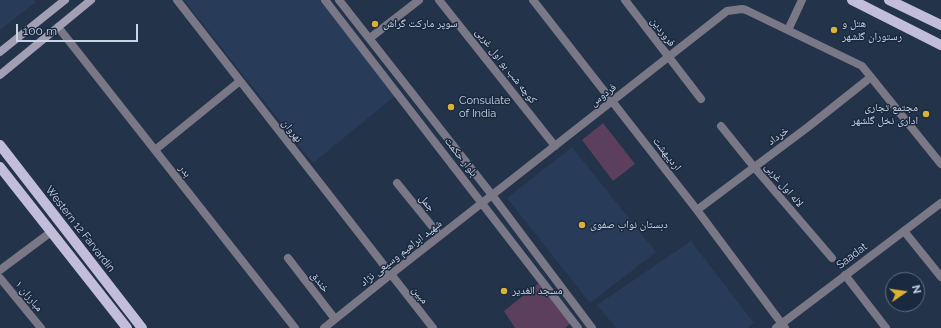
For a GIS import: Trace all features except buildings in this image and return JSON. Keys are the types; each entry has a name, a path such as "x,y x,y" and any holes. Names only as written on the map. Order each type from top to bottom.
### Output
{"main road":[{"path":"0,52 65,0"},
{"path":"0,74 91,0"},
{"path":"852,0 941,45"},
{"path":"892,1 941,25"},
{"name":"Western 12 Farvardin","path":"0,145 142,328"},
{"path":"0,167 127,328"}],"street":[{"name":"نهروان","path":"178,0 390,275"},
{"name":"بلوار حکمت","path":"325,0 483,202 578,328"},
{"name":"بلوار حکمت","path":"339,0 492,195 592,328"},
{"path":"370,38 418,0"},
{"name":"کوچه شب بو اول غربی","path":"440,0 555,146"},
{"name":"اردیبهشت","path":"533,0 697,210 781,327"},
{"name":"فروردین","path":"625,0 668,58"},
{"path":"802,0 788,30 862,66 941,164"},
{"name":"فردوس","path":"492,195 727,11 742,9 788,30"},
{"name":"بدر","path":"58,27 295,328"},
{"path":"668,58 701,99"},
{"name":"خرداد","path":"697,210 808,127 871,77"},
{"path":"155,150 240,81"},
{"name":"لاله اول غربی","path":"721,126 832,258"},
{"name":"جمل","path":"396,183 440,236"},
{"name":"شهید ابراهیم وسیعی نژاد","path":"324,328 492,195"},
{"name":"Saadat","path":"781,327 845,275 941,203"},
{"path":"904,231 941,277"},
{"path":"0,270 51,232"},
{"name":"خندق","path":"288,258 335,319"},
{"name":"مبین","path":"390,275 432,328"},
{"path":"845,275 886,328"},
{"name":"مبارزان ۱","path":"0,278 41,328"}],"shaded area":[{"path":"0,0 34,0 36,2 0,30"},
{"path":"184,0 320,0 395,96 313,163"},
{"path":"603,123 635,164 613,181 582,140"},
{"name":"دبستان نواب صفوی","path":"572,147 656,252 590,303 507,198"},
{"path":"691,241 754,323 748,328 616,328 597,305"},
{"path":"539,283 571,323 565,328 515,328 504,311"}],"place":[{"name":"سوپر مارکت گراش","path":"375,24"},
{"name":"هتل و رستوران گلشهر","path":"834,30"},
{"name":"Consulate of India","path":"451,107"},
{"name":"مجتمع تجاری اداری نخل گلشهر","path":"926,114"},
{"name":"دبستان نواب صفوی","path":"582,225"},
{"name":"مسجد الغدیر","path":"504,291"}]}
